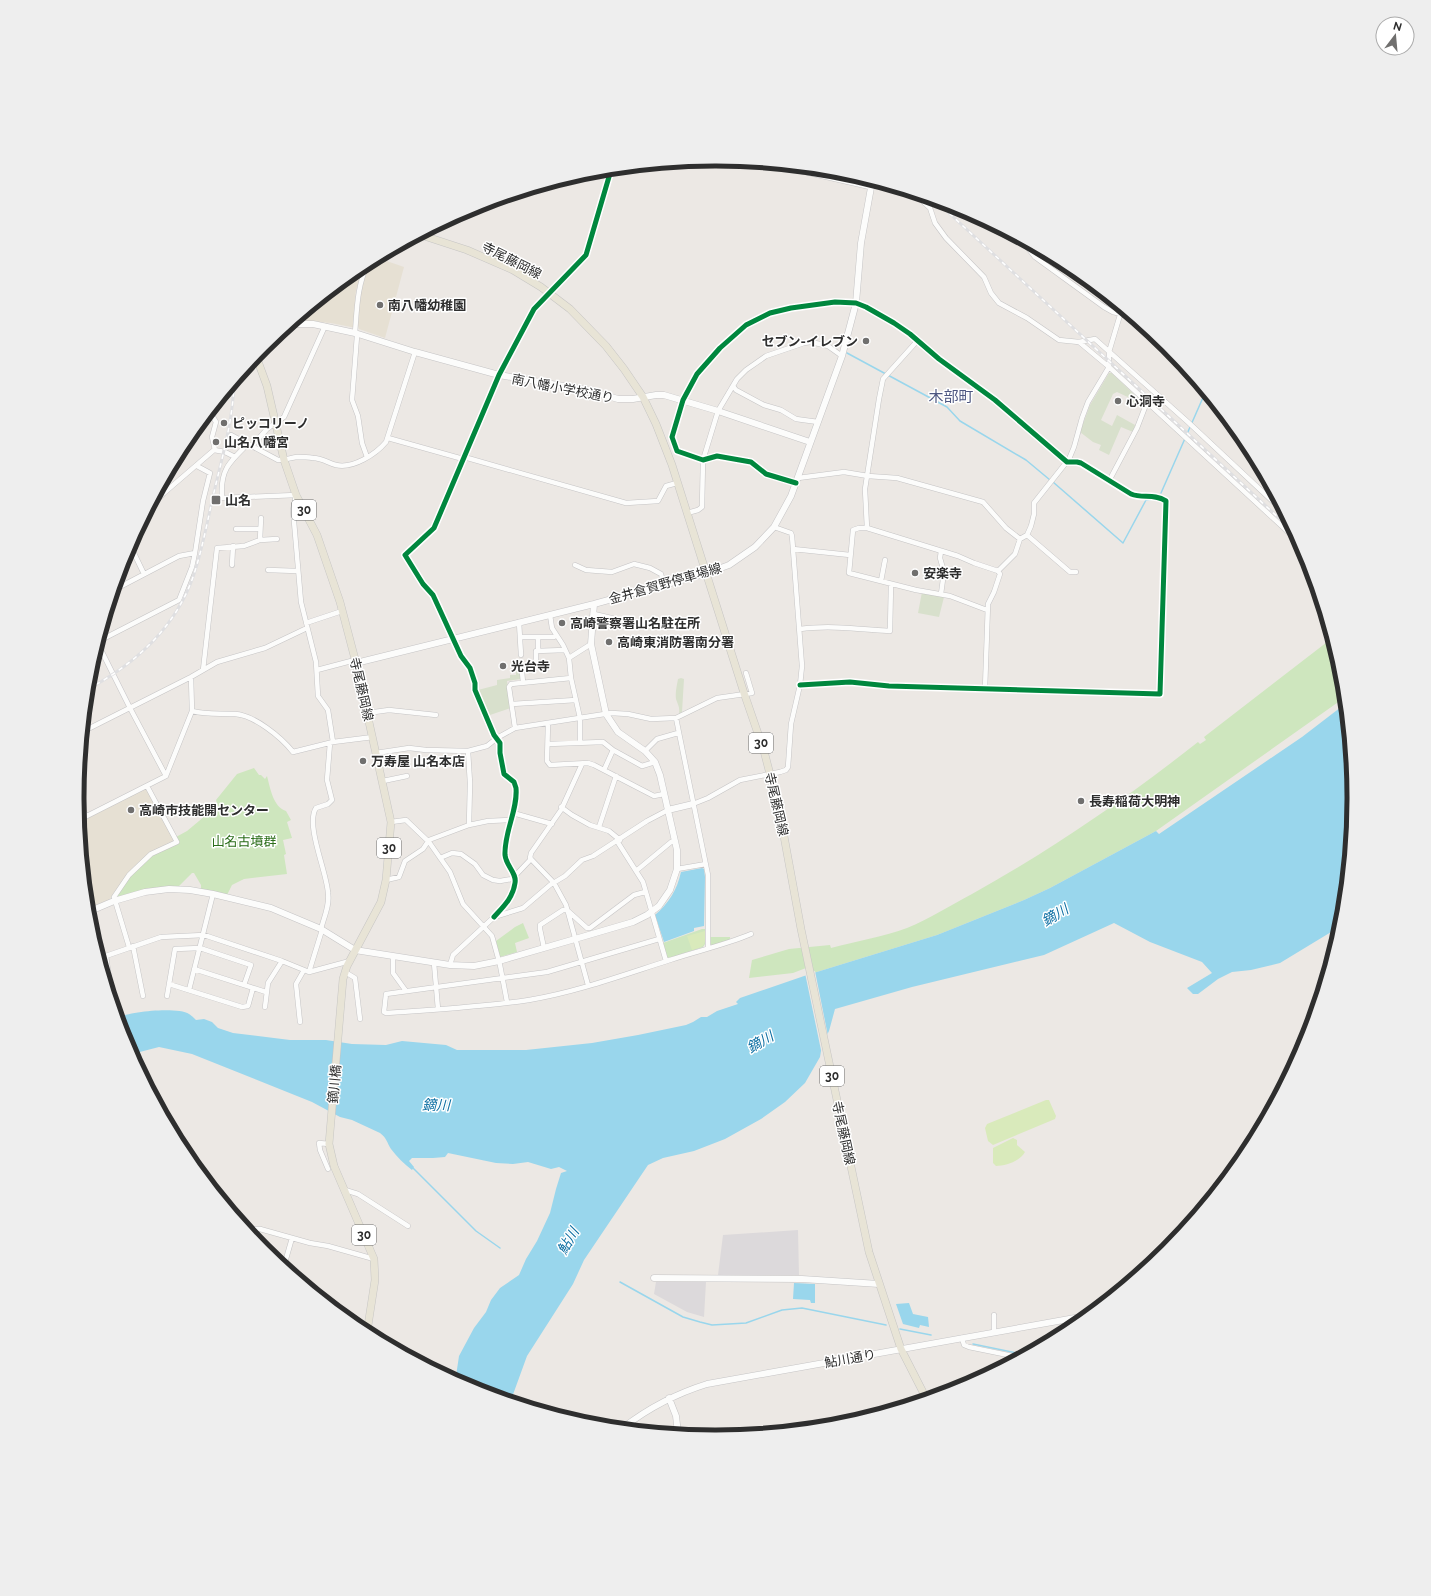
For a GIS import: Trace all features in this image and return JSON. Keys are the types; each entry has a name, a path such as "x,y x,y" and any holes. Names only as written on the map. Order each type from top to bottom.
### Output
{"main road":[{"name":"寺尾藤岡線","path":"427,237 491,260 513,270 571,310 606,346 624,369 643,397 658,431 707,573 770,774 779,808 801,929 869,1252 901,1349 924,1394"},
{"name":"寺尾藤岡線","path":"258,363 267,386 284,460 296,495 317,535 323,550 342,611 356,662 391,822 386,880 381,902 345,972 342,986 338,1027"},
{"name":"鏑川橋","path":"329,1143 338,1027"},
{"name":"30","path":"329,1143 334,1166 374,1259 375,1280 368,1325"}],"street":[{"path":"450,966 453,955 494,917 509,900 515,883 515,876 509,868 505,855 516,788 514,782 504,774 500,753 500,743 475,690 475,683 470,668 461,656 433,595 405,555 434,528 499,375 534,309 586,255 609,176"},
{"name":"金井倉賀野停車場線","path":"356,662 453,640 707,573 729,565 755,547 774,526 784,512 842,356 856,304 862,243 871,186"},
{"path":"924,202 930,208 935,223 946,238 984,277 991,293 999,303 1022,315 1059,340 1079,342 1096,339 1272,501"},
{"path":"998,571 1015,554 1020,539 1026,535 1033,520 1034,503 1067,462 1074,447 1088,402 1109,367 1109,352 1120,314 1104,307 1035,257 1030,250"},
{"path":"364,274 358,289 355,332 357,336 352,400 358,416 362,443 367,457"},
{"path":"800,685 850,682 889,686 1160,694 1166,501 1155,496 1134,495 1081,463 1067,462 995,400 939,359 918,340 894,323 856,304 835,302 791,308 770,313 740,329 712,356 697,374 683,400 672,437 677,451 703,460 717,456 751,462 766,474 797,480 844,472 868,476 897,478 983,502 1006,528 1020,539"},
{"name":"南八幡小学校通り","path":"298,324 325,326 355,332 415,352 499,375 587,390 618,399 626,400 664,395 718,411 810,442"},
{"path":"300,1022 296,984 306,971 322,930 328,905 328,891 323,865 316,845 313,815 316,808 328,804 332,800 327,780 331,742 328,710 318,696 316,662 300,602 293,510 296,495 222,498 221,483 222,475 235,457 267,429 284,417 325,326"},
{"path":"867,528 865,489 878,399 883,379 918,340"},
{"path":"687,513 698,510 702,507 703,460 718,411 737,379 756,362 766,356 804,343 811,342 828,346 842,356"},
{"path":"1079,342 1109,367 1288,532"},
{"path":"232,435 278,460 301,457 318,458 342,465 351,464 367,457 381,447 388,438 415,352"},
{"path":"733,386 736,390 764,405 781,410 796,419 818,422"},
{"path":"1109,481 1137,428 1147,402"},
{"path":"212,416 216,422 212,437 215,450"},
{"path":"388,438 629,504 658,501 666,486 677,483"},
{"path":"215,450 225,452 235,457"},
{"path":"162,495 215,450"},
{"path":"105,639 179,600 187,583 195,553 203,501 210,473 197,466"},
{"path":"260,540 261,518"},
{"path":"494,917 523,908 550,885 565,876 582,860 593,856 646,821 668,810 708,798 737,781 786,770 788,766 791,724 800,685 802,661 791,534 774,526"},
{"path":"987,610 962,600 940,594 848,573 853,530 867,528 958,556 974,564 998,571"},
{"path":"236,529 260,529"},
{"path":"1026,535 1070,572 1076,572"},
{"path":"202,670 217,548 244,546 260,540 277,539"},
{"path":"232,565 233,546"},
{"path":"793,549 850,555"},
{"path":"940,594 944,572 940,558 941,551"},
{"path":"134,552 144,574"},
{"path":"121,586 180,556 195,553"},
{"path":"881,581 885,560"},
{"path":"575,565 586,570 612,572 634,564 642,564 661,574 664,585"},
{"path":"268,570 297,571"},
{"path":"985,689 987,610 1000,574 998,571"},
{"path":"800,629 850,628 890,631 891,584"},
{"path":"94,909 114,901 145,892 169,889 213,894 271,908 322,930 355,950 450,966 474,966 499,961 632,922 652,912 666,898 673,885 678,857 675,840 660,775 655,762 646,751 618,732 606,714 591,644 594,604"},
{"path":"88,729 191,677 217,662 265,648 306,626 342,611"},
{"path":"594,614 641,625"},
{"path":"550,615 552,628 569,658 571,678 580,718 580,743"},
{"path":"519,622 521,655"},
{"path":"520,637 556,635"},
{"path":"523,683 522,671 534,669 536,667 535,653 538,651 538,637"},
{"path":"569,658 591,644"},
{"path":"102,649 130,708 166,776"},
{"path":"538,651 565,650"},
{"path":"317,670 356,662"},
{"path":"376,753 408,748 468,751 487,746 497,738 515,728 606,714 628,714 651,719 676,718 717,698 752,693 746,673"},
{"path":"84,813 86,816 166,776 192,711 191,677"},
{"path":"515,728 509,687 511,684 571,678"},
{"path":"512,704 576,700"},
{"path":"367,713 389,710 436,715"},
{"path":"192,711 206,714 235,714 246,718 268,728 293,752 331,742 373,737"},
{"path":"676,718 708,878 708,948"},
{"path":"548,723 547,761 550,765 588,764 604,770 654,796 664,794"},
{"path":"646,751 657,739 678,733"},
{"path":"548,744 603,742 613,750 642,766 655,762"},
{"path":"604,770 613,750"},
{"path":"468,751 470,783 469,825"},
{"path":"582,764 552,824 531,853 532,859 554,883 566,905 588,985"},
{"path":"383,781 407,776"},
{"path":"599,827 616,776"},
{"path":"143,996 131,947 114,901 114,897 129,874 150,854 177,842 147,786"},
{"path":"561,807 590,825 609,831 618,840 641,879 666,961"},
{"path":"513,813 552,824"},
{"path":"391,822 406,820 429,842 452,875 463,904 492,936 503,978 507,1002"},
{"path":"386,880 399,877 407,858 423,848 430,840 469,825 488,821 511,820"},
{"path":"636,871 675,840"},
{"path":"440,858 456,853 475,864 483,874 493,880 505,880 515,876 532,859"},
{"path":"677,869 706,864"},
{"path":"567,910 587,928 590,928 634,895 645,892"},
{"path":"189,990 204,935 213,894"},
{"path":"544,948 540,925 563,910 567,910"},
{"path":"659,939 547,972 386,994 384,1012 438,1010 530,1000 588,985 732,942 751,934"},
{"path":"107,966 106,956 161,937 204,935 282,961 306,971 350,961"},
{"path":"167,996 175,949 200,948 251,965 244,985"},
{"path":"393,956 392,973 406,991"},
{"path":"265,1007 268,983 282,961"},
{"path":"434,963 438,1010"},
{"path":"194,969 266,992"},
{"path":"345,972 355,978 360,1019"},
{"path":"170,984 242,1008 248,1006 254,988"},
{"path":"328,1169 320,1150 319,1143 329,1143"},
{"path":"344,1190 358,1194 408,1226"},
{"path":"255,1229 260,1229 310,1243 328,1246 374,1259"},
{"path":"286,1260 292,1238"},
{"path":"654,1278 802,1279 879,1284"},
{"path":"994,1315 994,1332"},
{"name":"鮎川通り","path":"630,1423 648,1410 669,1398 706,1384 1073,1318"},
{"path":"962,1338 964,1345 969,1347 1011,1356"},
{"path":"669,1398 676,1416 677,1428"}],"shaded area":[{"path":"385,260 404,267 385,338 359,329 360,290 367,272"},
{"path":"361,276 356,290 353,327 302,320 331,297"},
{"path":"146,789 174,840 130,871 109,900 94,907 89,880 85,819"},
{"path":"798,1230 799,1275 718,1275 723,1235"},
{"path":"656,1282 706,1282 704,1317 687,1312 654,1294"}],"green space":[{"path":"1109,373 1112,373 1145,405 1143,408 1139,407 1132,402 1132,399 1117,392 1113,394 1101,420 1112,426 1117,415 1135,425 1133,432 1121,427 1109,455 1099,450 1101,445 1093,442 1080,432 1090,405"},
{"path":"922,592 944,597 939,617 918,613"},
{"path":"1327,642 1339,701 1156,831 1050,888 937,935 807,975 806,968 793,973 749,978 752,960 789,949 830,945 831,948 898,931 932,916 1031,860 1060,841 1144,783 1198,742 1200,744 1206,740 1204,737"},
{"path":"520,669 521,679 507,681 511,708 490,715 478,690 497,685 497,680 510,678 510,675 516,675 516,670"},
{"path":"678,679 684,679 682,712 679,714 676,694"},
{"name":"山名古墳群","path":"254,768 259,775 265,779 267,776 275,801 282,809 286,811 291,820 287,822 292,838 283,840 286,854 284,855 287,874 244,879 232,885 227,895 201,890 201,885 194,873 192,873 178,887 147,890 116,899 115,897 129,877 150,856 179,842 176,837 187,831 205,816 219,810 216,800 237,774"},
{"path":"523,923 529,938 515,943 517,952 500,957 496,941"},
{"path":"705,929 705,944 703,947 669,958 667,957 663,943"},
{"path":"705,931 704,944 692,950 687,936"},
{"path":"709,937 730,937 730,941 712,945 709,944"},
{"path":"1049,1100 1056,1116 1055,1119 993,1145 988,1141 985,1128 987,1124"},
{"path":"1013,1138 1017,1140 1017,1145 1025,1152 1020,1158 1012,1162 996,1166 993,1163 993,1148"}],"water":[{"path":"1341,707 1346,757 1346,839 1342,880 1332,931 1280,963 1251,970 1232,972 1218,979 1198,994 1193,994 1187,988 1212,973 1202,962 1150,942 1114,923 1044,955 912,987 835,1009 829,1031 822,1045 820,1057 805,1083 785,1102 761,1119 725,1139 694,1151 663,1158 648,1165 584,1260 573,1284 527,1356 513,1396 456,1373 459,1356 474,1328 486,1312 491,1300 500,1288 519,1275 550,1213 561,1173 567,1171 559,1167 551,1169 528,1162 513,1164 496,1163 448,1153 445,1157 412,1158 409,1161 414,1167 412,1170 396,1155 386,1139 380,1133 352,1120 340,1117 312,1102 192,1054 159,1047 138,1053 123,1016 133,1013 165,1010 175,1011 189,1014 196,1020 204,1019 212,1022 218,1028 233,1033 290,1040 326,1040 352,1044 386,1045 402,1041 446,1045 457,1050 526,1050 592,1043 686,1025 701,1017 707,1017 717,1011 738,1004 736,1002 740,998 807,975 937,935 1050,888 1156,831 1159,834 1302,737"},
{"path":"702,868 704,869 705,877 704,926 694,928 694,931 664,942 655,915 672,896 681,872"},
{"path":"794,1283 815,1284 815,1303 811,1303 810,1300 793,1299"},
{"path":"909,1303 913,1314 928,1317 929,1327 920,1325 919,1328 903,1324 896,1304"}],"pier":[{"path":"815,971 828,1036 822,1055 805,973"}],"waterway":[{"path":"847,353 947,407 960,421 1026,460 1050,480"},
{"path":"1161,493 1203,397"},
{"path":"1053,482 1123,543 1146,500 1154,499"},
{"path":"412,1167 476,1231 500,1248"},
{"path":"620,1282 683,1317 712,1325 746,1323 782,1310 802,1308 886,1325"},
{"path":"900,1329 931,1335"},
{"path":"973,1344 1016,1353"}],"railway":[{"path":"947,211 1284,522"},
{"path":"94,685 122,668 151,643 176,612 185,595 200,555 230,423 233,391"}],"cycle path":[{"path":"494,917 510,898 515,883 514,876 507,863 505,846 515,805 516,788 514,782 504,774 500,753 500,743 494,735 475,690 475,683 470,668 461,656 433,595 423,584 405,555 434,528 499,375 534,309 586,255 609,176"},
{"path":"796,483 766,474 751,462 717,456 703,460 677,451 672,437 683,400 697,374 720,348 746,325 770,313 791,308 835,302 856,303 894,323 910,334 939,359 995,400 1067,462 1081,463 1131,494 1157,497 1166,501 1160,694 889,686 850,682 800,685"}],"place":[{"name":"南八幡幼稚園","path":"380,305"},
{"name":"セブン-イレブン","path":"866,341"},
{"name":"心洞寺","path":"1118,401"},
{"name":"ピッコリーノ","path":"224,423"},
{"name":"山名八幡宮","path":"216,442"},
{"name":"山名","path":"216,500"},
{"name":"安楽寺","path":"915,573"},
{"name":"高崎警察署山名駐在所","path":"562,623"},
{"name":"高崎東消防署南分署","path":"609,642"},
{"name":"光台寺","path":"503,666"},
{"name":"万寿屋 山名本店","path":"363,761"},
{"name":"長寿稲荷大明神","path":"1081,801"},
{"name":"高崎市技能開センター","path":"131,810"}],"district":[{"name":"木部町","path":"951,397"}],"water label":[{"name":"鏑川","path":"1055,915"},
{"name":"鏑川","path":"760,1042"},
{"name":"鏑川","path":"436,1105"},
{"name":"鮎川","path":"568,1241"}]}
